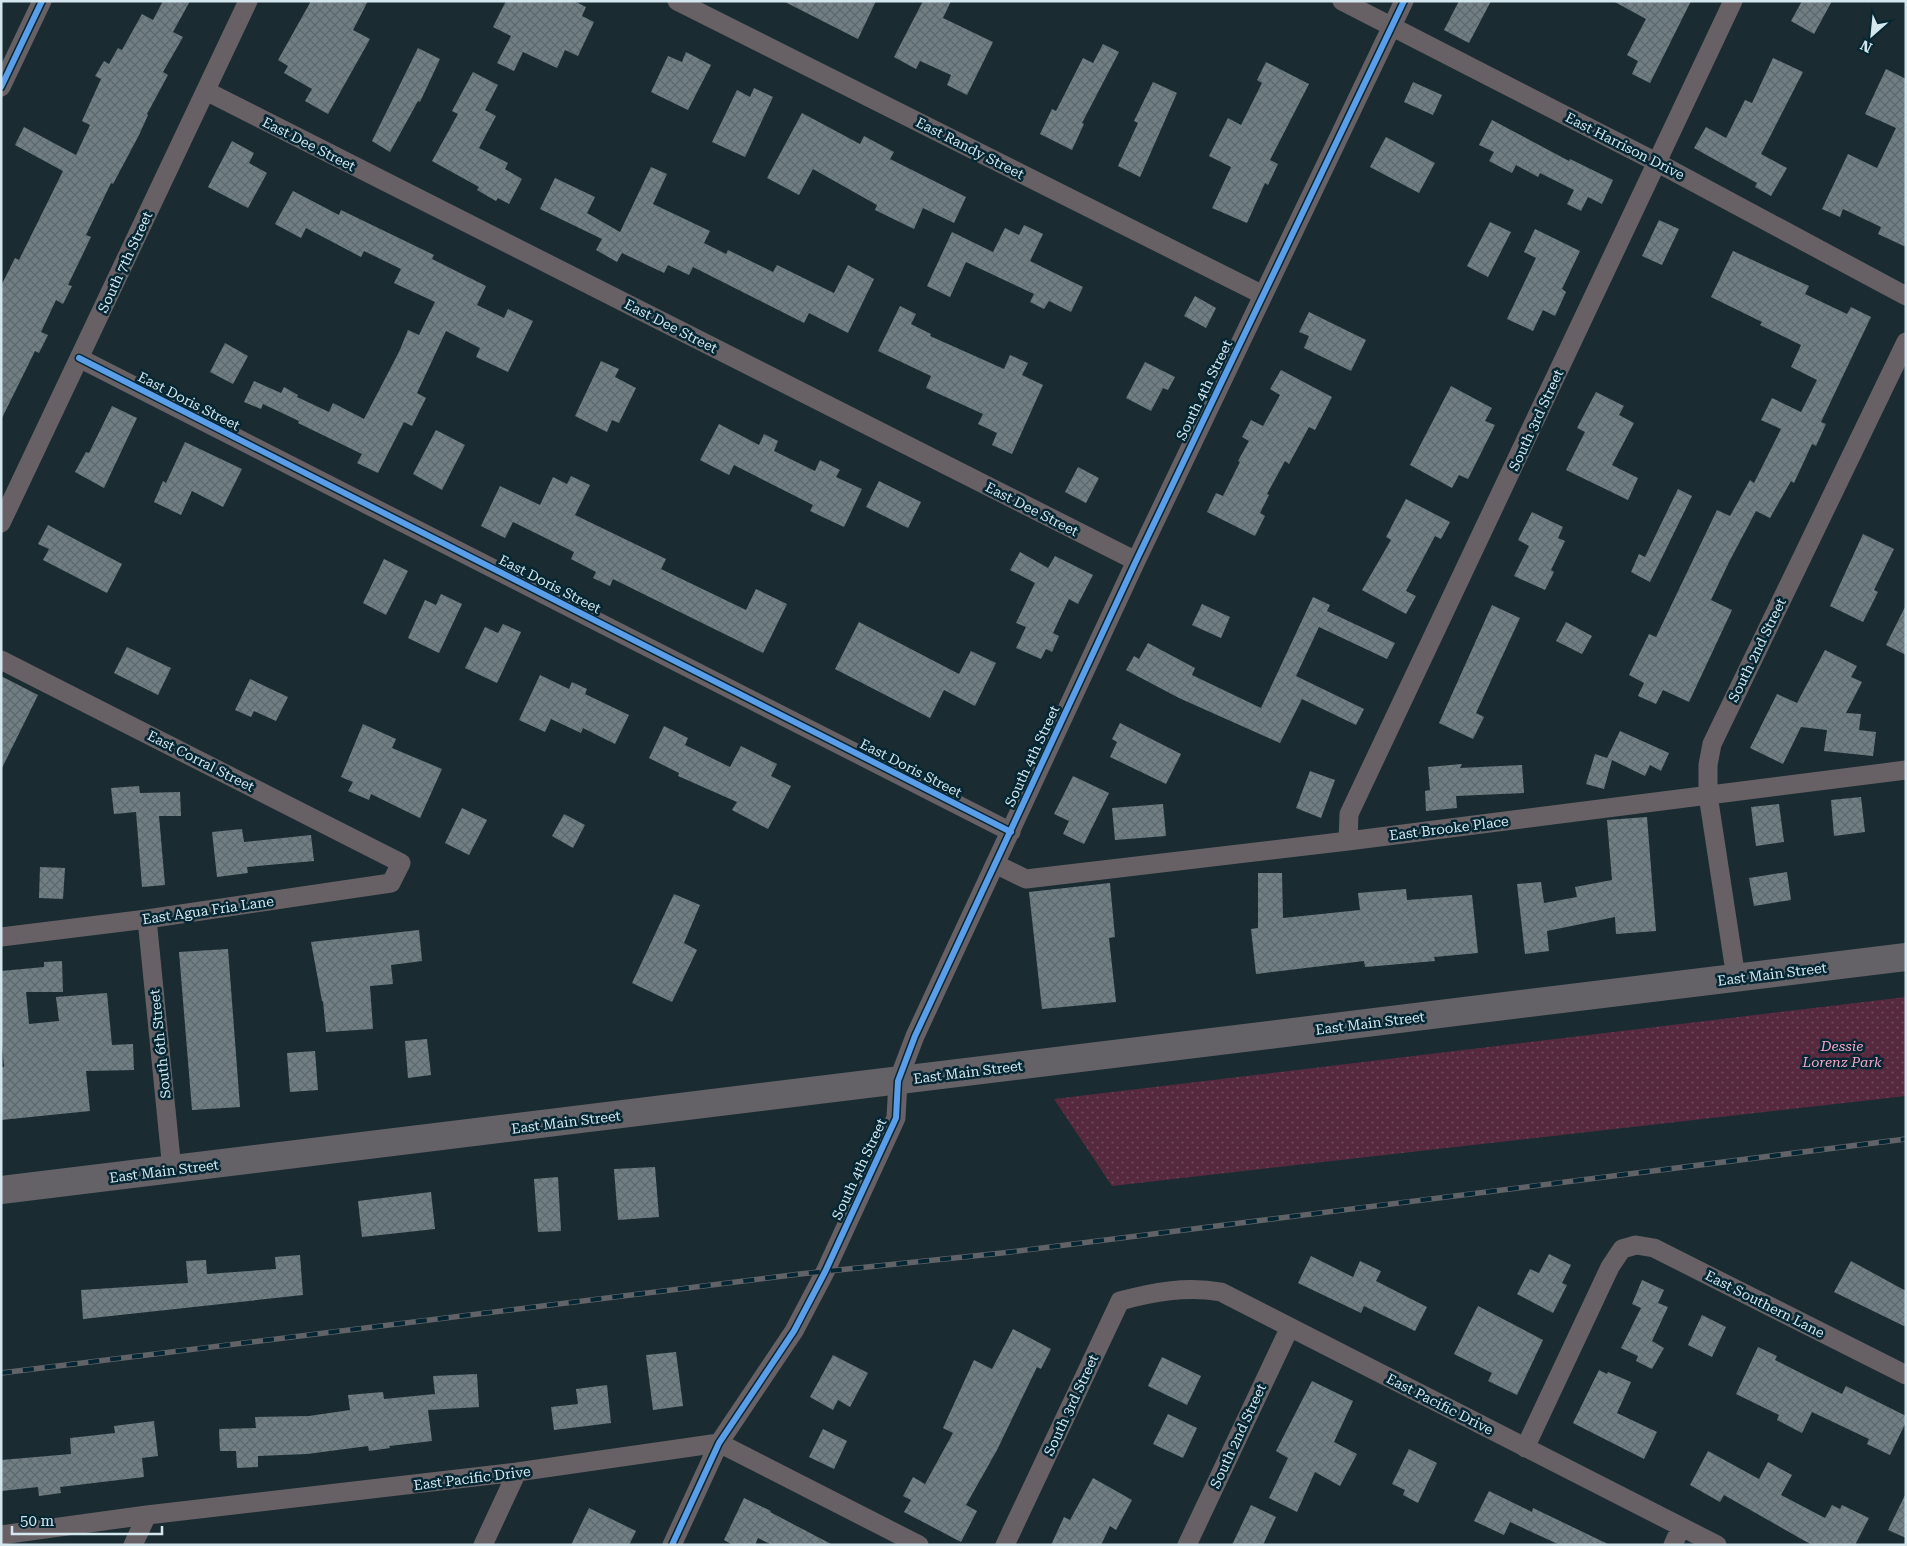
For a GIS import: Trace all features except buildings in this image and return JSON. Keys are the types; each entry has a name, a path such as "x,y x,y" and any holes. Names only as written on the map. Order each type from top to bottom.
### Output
{"main road":[{"name":"East Main Street","path":"1,1190 1906,957"}],"street":[{"path":"1,87 42,1"},
{"name":"South 7th Street","path":"1,523 248,1"},
{"name":"East Randy Street","path":"677,1 1263,295"},
{"name":"East Harrison Drive","path":"1342,1 1658,163 1906,296"},
{"name":"South 4th Street","path":"672,1545 720,1443 794,1331 825,1272 896,1118 898,1081 915,1036 1136,561 1404,1"},
{"name":"South 3rd Street","path":"1348,841 1349,814 1733,1"},
{"name":"East Dee Street","path":"206,91 1136,561"},
{"name":"South 2nd Street","path":"1736,978 1708,795 1708,765 1712,744 1906,342"},
{"name":"East Doris Street","path":"79,358 1011,832"},
{"name":"East Corral Street","path":"1,660 401,863"},
{"name":"East Brooke Place","path":"995,864 1026,879 1348,841 1906,770"},
{"name":"East Agua Fria Lane","path":"1,937 147,919 391,883 401,863"},
{"name":"South 6th Street","path":"147,919 172,1170"},
{"name":"East Southern Lane","path":"1525,1448 1610,1266 1622,1249 1636,1245 1654,1248 1906,1375"},
{"name":"East Pacific Drive","path":"1157,1291 1204,1289 1221,1292 1717,1545"},
{"name":"South 3rd Street","path":"1005,1545 1120,1301 1157,1291"},
{"name":"South 2nd Street","path":"1187,1545 1290,1327"},
{"path":"720,1443 919,1545"},
{"name":"East Pacific Drive","path":"1,1535 147,1515 518,1472 720,1443"},
{"path":"483,1545 518,1472"},
{"path":"133,1545 147,1515"},
{"path":"1673,1545 1681,1527"}],"green space":[{"name":"Dessie Lorenz Park","path":"1906,997 1906,1096 1112,1186 1054,1099"}],"railway":[{"path":"1,1373 800,1274 1002,1253 1906,1139"}],"cycle path":[{"path":"1,87 42,1"},
{"path":"672,1545 719,1443 794,1331 825,1272 896,1118 898,1081 915,1036 1136,561 1404,1"},
{"path":"79,358 1011,832"}]}
